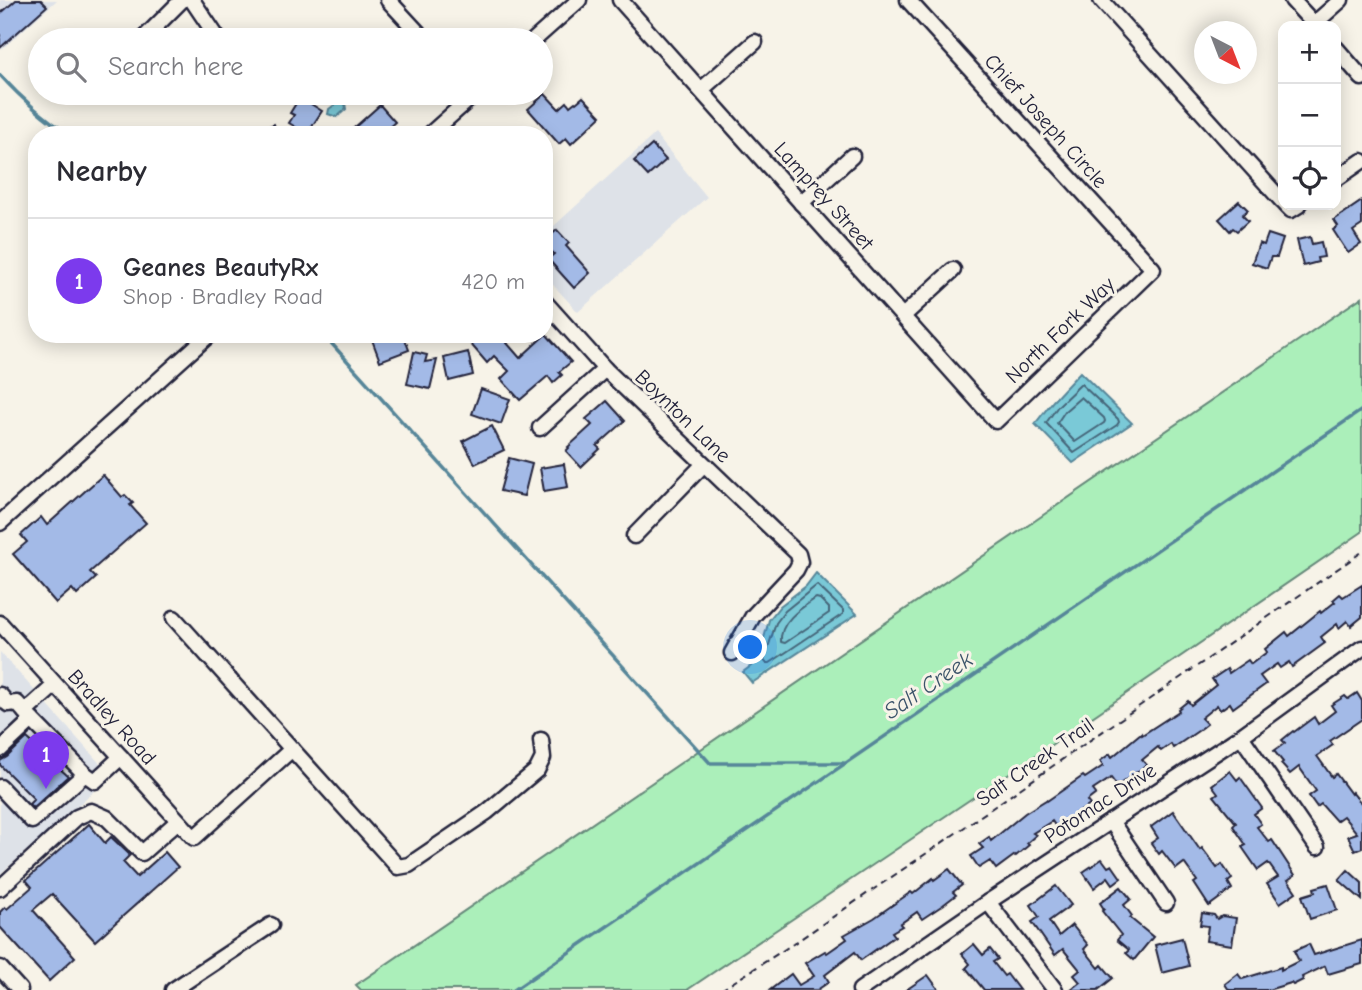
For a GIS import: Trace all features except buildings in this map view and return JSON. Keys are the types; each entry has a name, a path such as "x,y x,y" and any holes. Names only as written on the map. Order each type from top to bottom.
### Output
{"street":[{"path":"154,28 182,0"},
{"path":"192,0 211,28"},
{"path":"388,0 414,28"},
{"path":"548,28 579,0"},
{"name":"Lamprey Street","path":"620,0 996,421"},
{"name":"Chief Joseph Circle","path":"908,0 1153,269"},
{"path":"1101,0 1278,192"},
{"path":"1292,0 1311,21"},
{"path":"1319,21 1341,0"},
{"path":"701,90 755,42"},
{"path":"1341,54 1362,78"},
{"path":"439,126 461,105"},
{"path":"801,202 852,156"},
{"path":"1341,176 1362,161"},
{"name":"North Fork Way","path":"996,421 1153,269"},
{"path":"903,316 953,270"},
{"name":"Boynton Lane","path":"553,311 604,369 798,554 800,562 796,570 752,616 732,653"},
{"path":"0,523 200,343"},
{"path":"540,428 604,369"},
{"path":"634,536 703,465"},
{"path":"174,618 398,867 409,865 488,812 537,770 543,758 541,740"},
{"name":"Bradley Road","path":"0,623 194,838 292,749"},
{"name":"Potomac Drive","path":"867,988 988,902 1241,736 1360,654"},
{"path":"0,750 55,685"},
{"path":"0,695 8,704 17,703 85,775 95,781 121,757"},
{"path":"1241,736 1317,847"},
{"path":"0,787 32,821 85,775"},
{"path":"0,888 77,817 90,811 107,818 142,853 178,821"},
{"path":"1111,821 1166,903"},
{"path":"988,902 1055,990"},
{"path":"173,990 271,925"},
{"path":"0,968 20,990"}],"path":[{"name":"Salt Creek Trail","path":"721,990 919,859 1362,552"}],"shaded area":[{"path":"0,0 57,0 2,49"},
{"path":"655,134 707,197 578,312 553,285 553,227"},
{"path":"0,652 111,776 0,874"}],"green space":[{"path":"1362,297 1362,532 1060,739 687,990 361,990 356,985"}],"water":[{"path":"334,105 345,105 346,109 337,117 328,114 329,109"},
{"path":"1080,372 1132,423 1073,463 1035,424"},
{"path":"816,573 857,614 752,683 743,672 755,663 769,620 780,606 806,586"}],"waterway":[{"path":"0,75 28,103"},
{"path":"31,105 57,126"},
{"path":"331,343 710,763 844,763"},
{"name":"Salt Creek","path":"514,990 1362,410"}],"place":[{"name":"Geanes BeautyRx","path":"46,789"}]}
